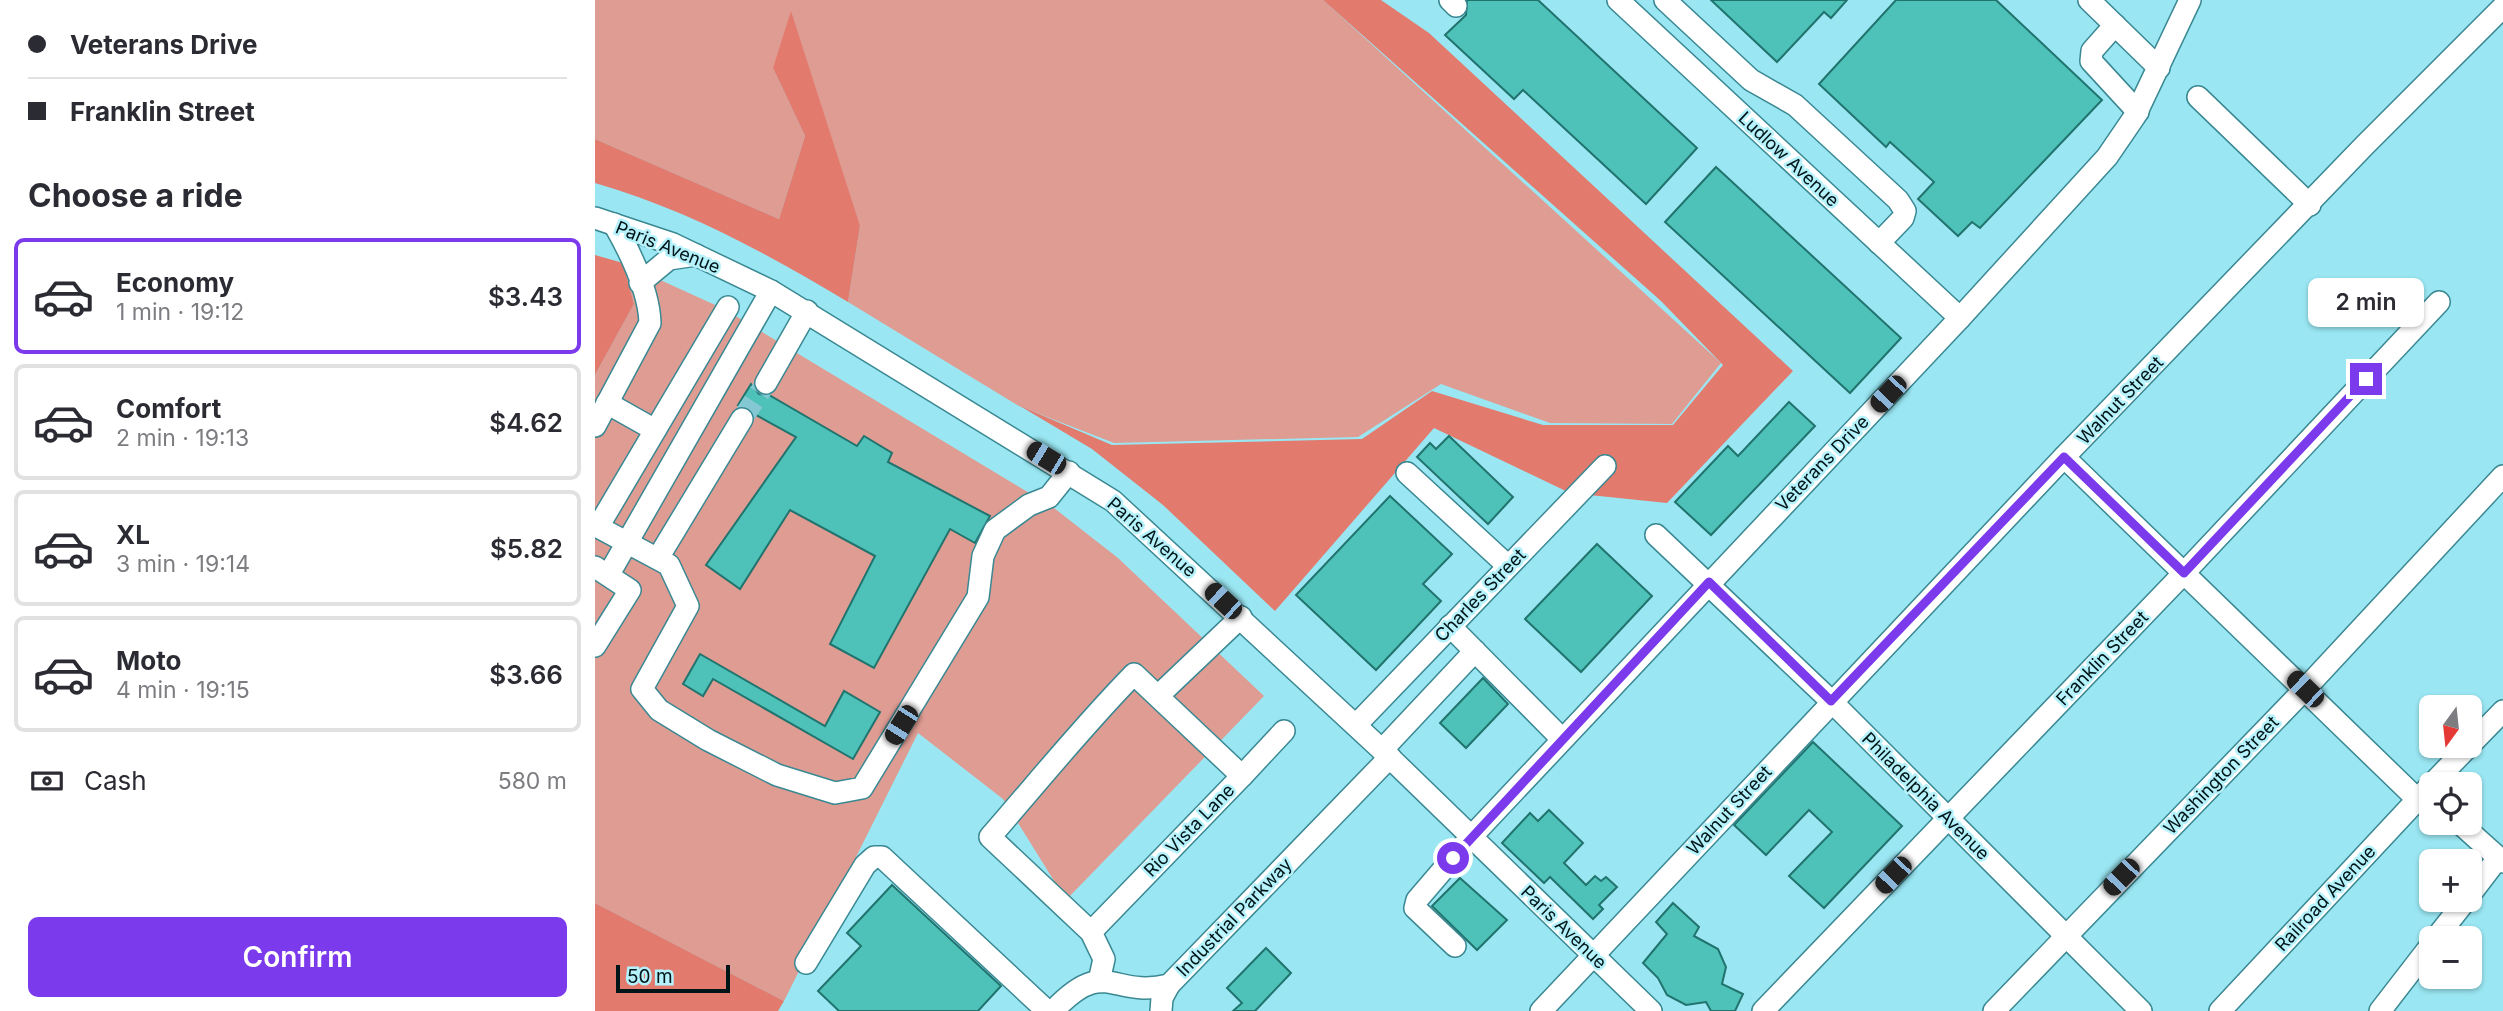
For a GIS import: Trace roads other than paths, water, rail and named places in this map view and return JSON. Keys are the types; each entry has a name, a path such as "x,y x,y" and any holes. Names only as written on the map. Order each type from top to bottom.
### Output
{"street":[{"name":"Ludlow Avenue","path":"1618,0 1960,318"},
{"path":"1665,0 1751,80 1767,87 1807,116 1898,200 1905,211 1903,218 1879,243"},
{"path":"2089,0 2159,68"},
{"name":"Veterans Drive","path":"1455,946 1415,908 1417,900 1471,837 1960,318 2107,157 2138,112 2190,0"},
{"name":"Walnut Street","path":"1541,1011 2064,457 2364,146 2503,7"},
{"path":"2115,25 2092,51 2091,61 2138,112"},
{"path":"1728,102 1751,80"},
{"path":"2199,97 2310,205"},
{"path":"595,426 650,323 641,283 627,247 604,221"},
{"name":"Paris Avenue","path":"604,221 696,255 771,291 1113,500 1356,725 1651,1011"},
{"path":"641,283 669,259 696,255"},
{"path":"595,646 629,594 628,586 602,571 627,542 771,291"},
{"name":"Franklin Street","path":"1769,1009 2438,302"},
{"path":"728,307 598,527 669,565 688,606 642,689 659,710 709,740 777,775 835,793 862,788 978,597 983,556 995,530 1029,505 1049,497 1069,472"},
{"path":"766,383 811,314"},
{"path":"707,343 732,358"},
{"path":"607,403 655,430"},
{"path":"658,558 742,419"},
{"path":"2064,457 2305,689 2419,782"},
{"name":"Charles Street","path":"1356,725 1605,466"},
{"path":"1407,473 1508,566"},
{"name":"Washington Street","path":"1993,1011 2305,689 2503,476"},
{"name":"Philadelphia Avenue","path":"1656,535 1709,582 1831,701 2141,1011"},
{"path":"1158,696 1241,617"},
{"path":"1450,626 1562,740"},
{"name":"Industrial Parkway","path":"1099,981 1148,990 1169,985 1386,754 1475,651"},
{"name":"Rio Vista Lane","path":"1134,674 1158,696 1242,776 1091,932 990,837 1065,752 1079,730 1134,674"},
{"name":"Railroad Avenue","path":"2444,772 2503,711"},
{"path":"1242,776 1285,731"},
{"name":"Railroad Avenue","path":"2220,1011 2419,798"},
{"path":"2473,835 2501,860 2482,882"},
{"path":"806,963 865,865 874,857 882,857 1050,1011 1072,991 1099,981 1104,959 1091,932"},
{"path":"2446,926 2457,912"},
{"path":"2380,1011 2419,961"},
{"path":"1161,1011 1162,998 1169,985"}],"tunnel":[{"path":"742,419 766,383"}]}
